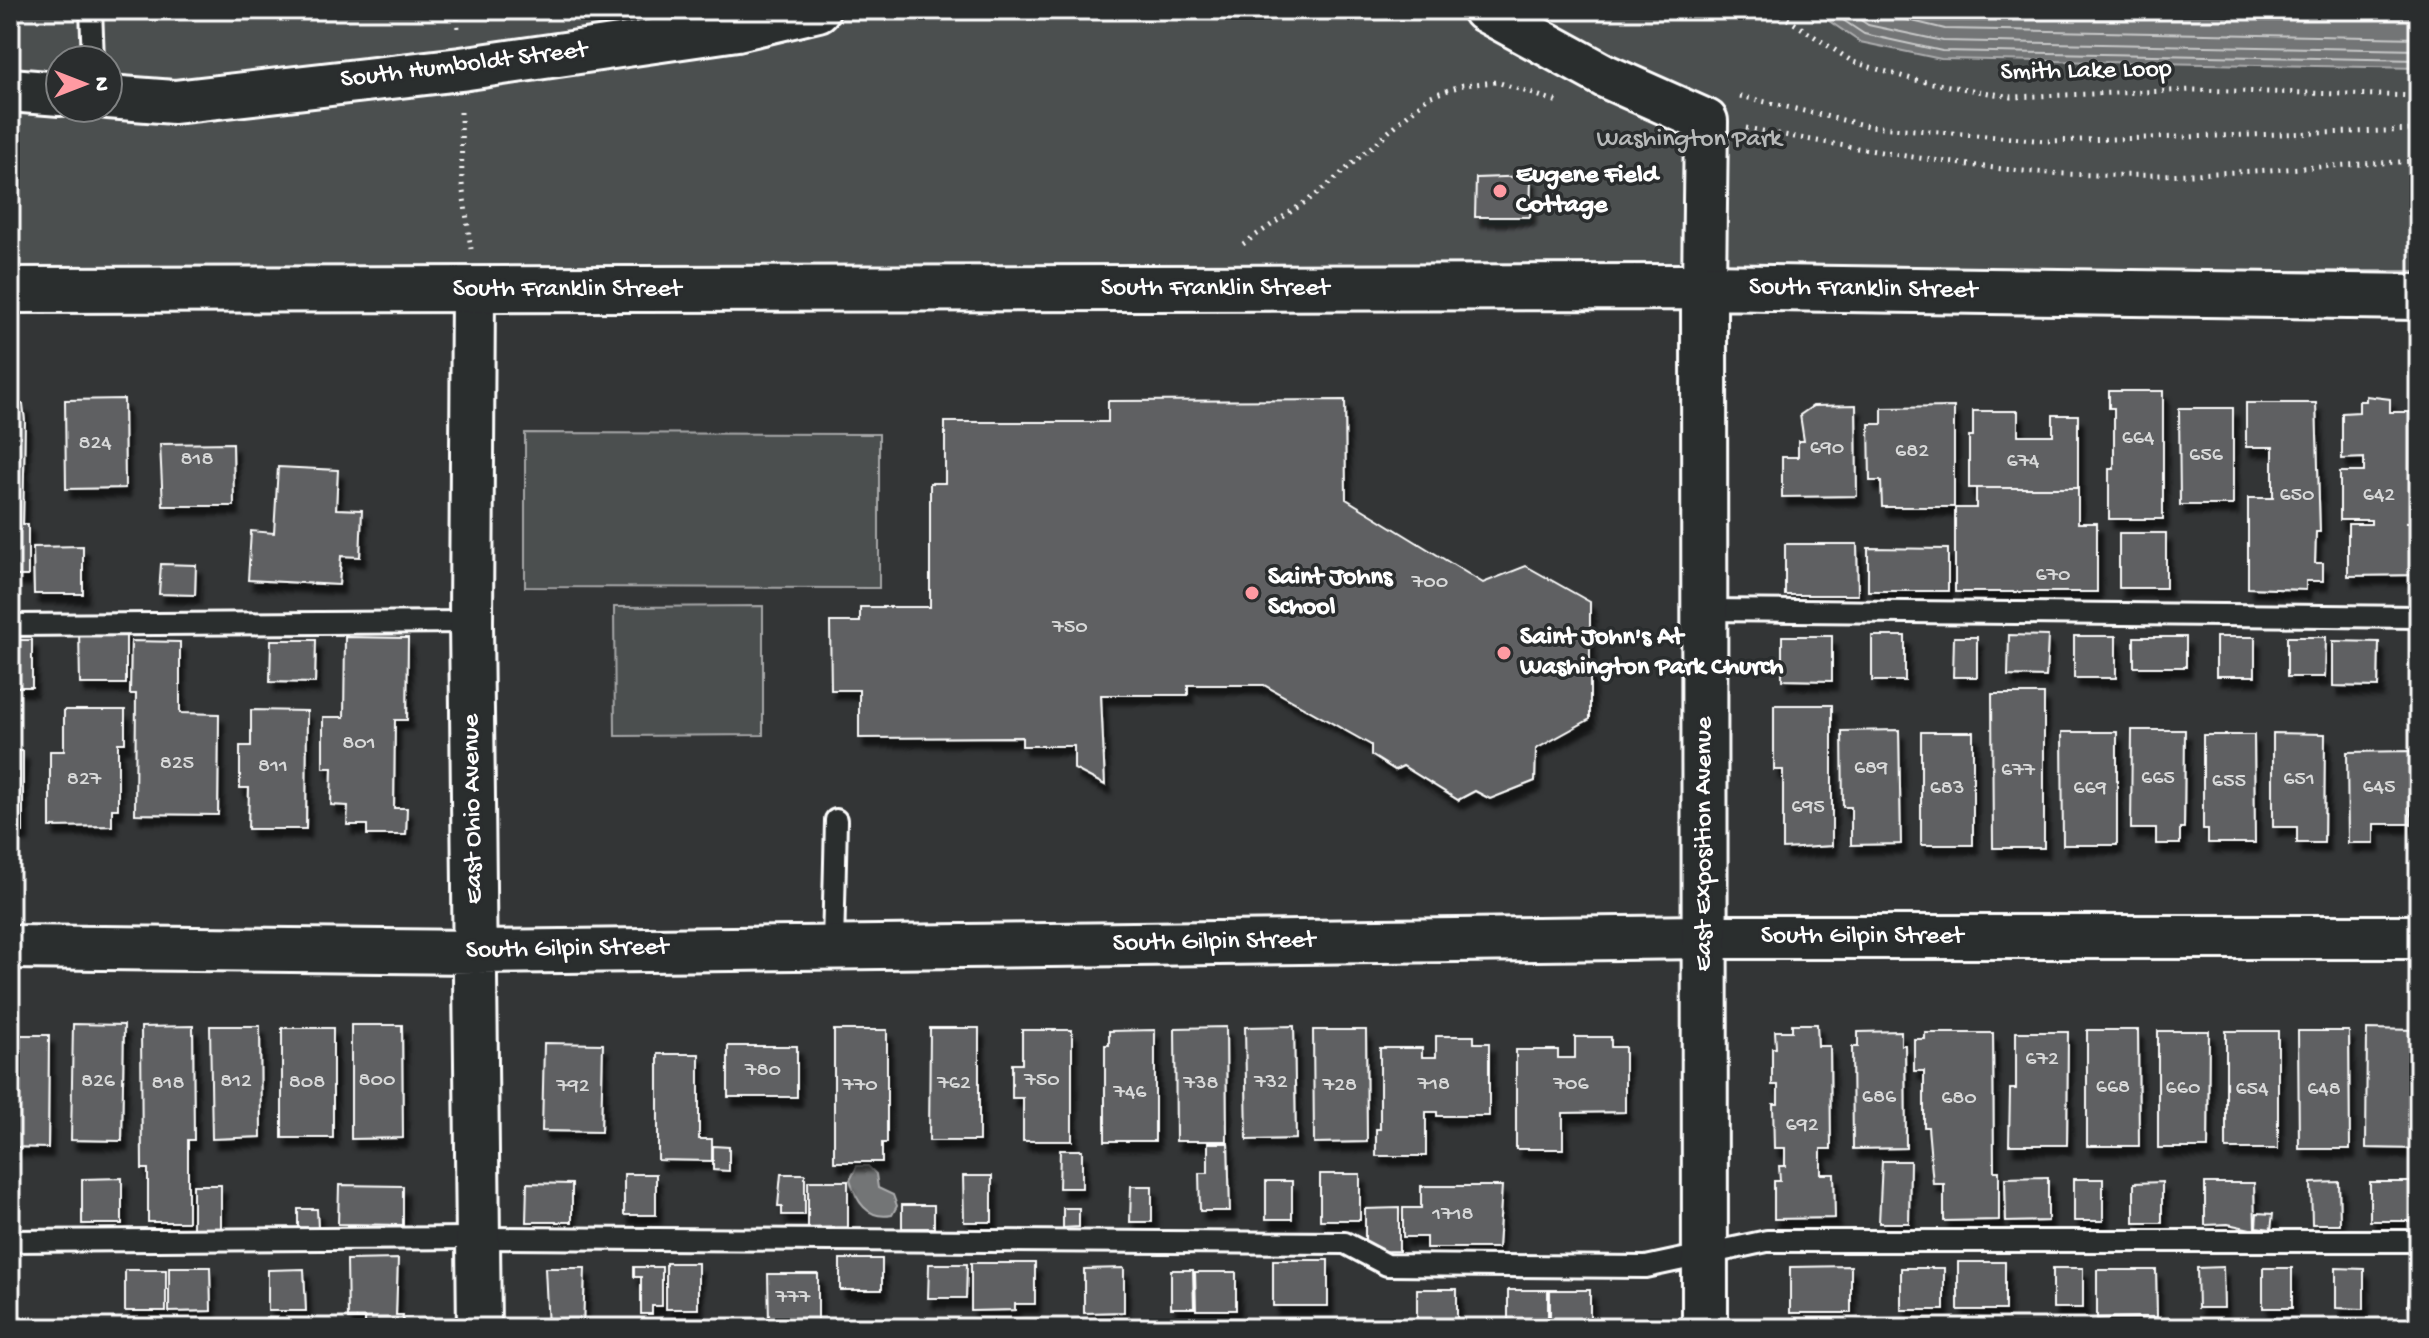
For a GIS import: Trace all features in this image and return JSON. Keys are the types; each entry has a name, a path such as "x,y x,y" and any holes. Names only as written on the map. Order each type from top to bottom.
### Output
{"street":[{"name":"South Humboldt Street","path":"124,98 174,102 461,69 737,29 818,10"},
{"path":"1484,10 1605,76 1721,108"},
{"path":"10,90 44,93"},
{"name":"East Exposition Avenue","path":"1705,1328 1704,287 1721,108"},
{"name":"South Franklin Street","path":"10,290 1704,287 2419,297"},
{"name":"East Ohio Avenue","path":"473,290 471,622 479,1328"},
{"name":"South Gilpin Street","path":"10,947 476,952 1706,937 2419,937"}],"lane":[{"path":"91,10 92,44"},
{"path":"1705,610 2419,617"},
{"path":"10,625 471,622"},
{"path":"833,947 836,820"},
{"path":"10,1241 478,1238 1345,1243 1387,1265 1646,1267 1767,1241 2419,1241"}],"path":[{"path":"457,10 462,184 473,290"},
{"name":"Smith Lake Loop","path":"1774,10 1853,62 1915,80 2012,97 2194,90 2419,96"},
{"path":"1243,244 1320,192 1428,97 1463,85 1497,82 1571,108"},
{"path":"1721,108 1868,126 2046,141 2419,130"},
{"path":"1721,108 1886,153 2025,171 2142,174 2419,161"}],"green space":[{"name":"Washington Park","path":"10,10 2419,10 2419,271 10,273"},
{"path":"525,433 879,434 879,588 525,587"},
{"path":"763,606 763,735 615,736 614,607"}],"water":[{"path":"1813,10 2419,10 2419,68 1941,59 1860,42"},
{"path":"857,1166 868,1166 876,1174 878,1188 893,1195 897,1206 892,1215 876,1215 860,1202 850,1180"}],"building":[{"path":"1531,176 1530,217 1475,217 1476,178"},
{"path":"2109,391 2163,391 2163,519 2109,519 2109,469 2114,469 2114,408 2109,408"},
{"path":"2366,396 2390,399 2390,412 2417,412 2417,522 2405,523 2419,523 2419,575 2348,576 2348,524 2371,524 2371,520 2340,520 2340,472 2364,472 2364,458 2342,459 2342,413 2359,412 2359,401 2366,401"},
{"path":"124,399 125,488 66,489 65,400"},
{"name":"Saint Johns School","path":"1345,400 1346,499 1483,583 1526,566 1590,602 1590,719 1536,749 1535,781 1490,799 1475,791 1458,800 1403,766 1395,770 1371,755 1371,745 1264,685 1188,685 1188,695 1101,695 1105,785 1074,769 1074,746 1022,746 1022,737 859,738 859,690 831,690 830,622 860,622 860,607 930,607 930,483 945,483 945,422 1108,422 1108,401"},
{"path":"2246,403 2316,403 2320,532 2316,532 2315,563 2323,563 2323,581 2306,581 2306,590 2248,588 2248,498 2273,498 2273,447 2246,447"},
{"path":"10,404 23,404 25,421 23,524 28,524 28,576 10,576"},
{"path":"1856,405 1857,496 1782,497 1782,457 1798,457 1798,441 1804,441 1800,415 1813,406"},
{"path":"1954,407 1954,507 1882,507 1881,481 1870,481 1869,424 1882,424 1882,408"},
{"path":"2179,408 2233,408 2233,505 2180,505"},
{"path":"1973,411 2018,411 2018,435 2053,435 2053,415 2078,415 2078,488 1969,488 1969,436 1973,436"},
{"path":"233,443 234,506 163,506 160,444"},
{"path":"278,467 338,470 336,509 362,510 360,557 341,556 339,585 248,580 251,531 274,533"},
{"path":"1976,488 2078,488 2078,523 2097,523 2097,592 1955,592 1955,508 1976,508"},
{"path":"2119,533 2166,533 2166,588 2119,588"},
{"path":"1785,544 1857,544 1858,595 1785,595"},
{"path":"83,546 83,594 34,594 33,547"},
{"path":"1868,548 1948,549 1948,591 1868,591"},
{"path":"161,564 196,565 195,595 159,594"},
{"path":"79,629 126,629 126,684 80,684"},
{"path":"2009,635 2048,636 2046,677 2008,676"},
{"path":"1782,636 1832,636 1832,681 1782,680"},
{"path":"1872,636 1905,636 1905,681 1872,681"},
{"path":"2074,636 2116,636 2116,678 2074,678"},
{"path":"345,637 408,638 407,720 395,720 394,808 407,808 406,835 367,835 367,825 347,825 348,806 331,805 332,768 323,768 323,717 344,717"},
{"path":"1954,637 1977,637 1977,677 1953,677"},
{"path":"2134,637 2186,637 2186,667 2134,667"},
{"path":"2216,637 2255,637 2255,676 2216,676"},
{"path":"2287,637 2326,637 2325,677 2287,677"},
{"path":"10,640 32,640 32,687 10,687"},
{"path":"271,640 316,640 315,683 270,682"},
{"path":"131,641 180,642 180,713 219,714 218,815 135,814 136,694 130,694"},
{"path":"2333,641 2379,642 2378,687 2333,686"},
{"path":"1992,694 2044,694 2044,848 1993,848"},
{"path":"1774,705 1832,705 1832,846 1783,849 1783,770 1774,770"},
{"path":"64,710 125,710 125,743 118,743 118,809 112,809 112,826 50,827 50,751 64,751"},
{"path":"251,710 307,711 306,829 248,829 249,788 240,788 240,746 251,746"},
{"path":"1899,730 1901,844 1851,845 1851,807 1843,807 1842,731"},
{"path":"2132,730 2185,730 2184,828 2180,828 2180,844 2156,844 2156,829 2131,829"},
{"path":"1921,732 1973,732 1973,845 1921,845"},
{"path":"2062,732 2117,732 2117,845 2063,845"},
{"path":"2273,733 2325,734 2324,843 2297,843 2297,827 2273,827"},
{"path":"2203,735 2254,735 2255,843 2208,843 2208,829 2203,829"},
{"path":"10,751 23,751 23,832 10,832"},
{"path":"2411,751 2411,824 2374,824 2374,843 2348,843 2347,752"},
{"path":"73,1024 124,1025 122,1141 71,1140"},
{"path":"1792,1024 1817,1024 1818,1046 1830,1046 1831,1149 1821,1149 1821,1174 1834,1174 1835,1218 1774,1219 1774,1181 1780,1181 1779,1166 1785,1166 1785,1148 1774,1148 1773,1104 1778,1104 1778,1085 1772,1085 1772,1048 1776,1048 1775,1031 1792,1031"},
{"path":"351,1025 402,1025 403,1138 351,1139"},
{"path":"193,1026 194,1140 188,1140 188,1222 148,1222 148,1169 142,1169 141,1027"},
{"path":"210,1026 260,1026 261,1137 212,1139"},
{"path":"1294,1026 1296,1139 1247,1140 1245,1027"},
{"path":"1226,1027 1227,1141 1176,1141 1175,1028"},
{"path":"282,1028 333,1028 333,1138 282,1138"},
{"path":"930,1028 979,1028 979,1141 929,1141"},
{"path":"2367,1029 2419,1030 2418,1149 2366,1148"},
{"path":"834,1030 887,1030 887,1143 882,1143 882,1162 834,1162"},
{"path":"1022,1030 1072,1030 1072,1141 1023,1141 1023,1098 1012,1098 1012,1064 1022,1064"},
{"path":"1155,1030 1155,1141 1105,1141 1105,1045 1109,1045 1109,1031"},
{"path":"1313,1030 1366,1030 1367,1142 1314,1143"},
{"path":"2087,1030 2138,1030 2139,1146 2087,1146"},
{"path":"1901,1031 1901,1045 1905,1045 1906,1148 1853,1149 1852,1047 1858,1047 1858,1032"},
{"path":"2158,1031 2209,1031 2208,1148 2158,1148"},
{"path":"2226,1031 2278,1031 2278,1149 2226,1149"},
{"path":"2298,1031 2349,1031 2350,1149 2299,1149"},
{"path":"2016,1032 2068,1032 2067,1145 2009,1145 2010,1089 2016,1089"},
{"path":"1925,1033 1993,1033 1994,1171 1999,1171 1999,1220 1944,1221 1944,1184 1933,1184 1928,1127 1924,1127 1924,1071 1914,1071 1914,1039 1925,1039"},
{"path":"10,1035 49,1035 48,1148 10,1147"},
{"path":"1436,1036 1474,1036 1474,1043 1489,1043 1489,1116 1437,1116 1437,1112 1426,1112 1426,1156 1376,1156 1376,1129 1380,1129 1380,1048 1422,1048 1422,1057 1436,1057"},
{"path":"1575,1037 1611,1037 1611,1047 1625,1047 1625,1112 1563,1113 1563,1149 1516,1149 1516,1050 1558,1050 1558,1058 1575,1058"},
{"path":"544,1043 603,1044 601,1132 542,1131"},
{"path":"728,1046 797,1046 797,1097 728,1097"},
{"path":"658,1054 699,1054 699,1139 712,1139 712,1161 658,1160"},
{"path":"1208,1143 1228,1143 1230,1211 1200,1211 1199,1173 1208,1173"},
{"path":"713,1146 729,1147 729,1171 713,1170"},
{"path":"1060,1150 1082,1150 1082,1188 1059,1188"},
{"path":"1882,1161 1910,1161 1909,1223 1879,1223"},
{"path":"624,1174 656,1174 656,1215 624,1215"},
{"path":"781,1174 805,1174 805,1215 782,1215 782,1206 778,1206"},
{"path":"1320,1174 1360,1174 1360,1220 1320,1220"},
{"path":"963,1176 992,1176 992,1222 964,1222"},
{"path":"2048,1177 2048,1221 2006,1222 2005,1178"},
{"path":"122,1178 122,1224 82,1224 82,1179"},
{"path":"2074,1179 2103,1179 2103,1221 2074,1221"},
{"path":"808,1181 848,1181 848,1227 808,1228"},
{"path":"1266,1181 1292,1181 1292,1219 1266,1219"},
{"path":"2162,1182 2162,1223 2134,1223 2134,1183"},
{"path":"2339,1182 2340,1224 2312,1224 2311,1183"},
{"path":"2370,1182 2414,1182 2414,1221 2370,1221"},
{"path":"527,1183 572,1184 572,1222 526,1222"},
{"path":"2205,1183 2254,1183 2255,1230 2228,1224 2205,1225"},
{"path":"193,1185 221,1185 221,1230 193,1230"},
{"path":"339,1185 403,1186 403,1225 338,1224"},
{"path":"1131,1186 1152,1186 1152,1222 1130,1222"},
{"path":"1421,1186 1502,1186 1498,1248 1426,1248 1426,1237 1403,1237 1403,1208 1421,1208"},
{"path":"902,1205 934,1205 934,1228 902,1228"},
{"path":"1063,1208 1079,1208 1079,1227 1063,1228"},
{"path":"1399,1208 1399,1251 1365,1252 1365,1209"},
{"path":"298,1209 317,1209 318,1228 298,1228"},
{"path":"2257,1213 2273,1214 2271,1229 2256,1227"},
{"path":"398,1259 396,1315 403,1315 403,1328 365,1328 365,1319 348,1319 347,1260"},
{"path":"840,1259 882,1259 882,1290 840,1290"},
{"path":"1273,1260 1328,1260 1328,1306 1273,1306"},
{"path":"1958,1262 2005,1262 2005,1310 1958,1310"},
{"path":"666,1263 698,1263 698,1309 666,1309"},
{"path":"971,1263 1035,1263 1035,1304 1015,1304 1015,1310 971,1311"},
{"path":"929,1264 967,1264 966,1298 928,1298"},
{"path":"1851,1266 1851,1313 1790,1313 1790,1267"},
{"path":"169,1267 210,1267 211,1311 169,1312"},
{"path":"634,1267 662,1267 662,1306 652,1306 652,1314 641,1314 641,1277 634,1277"},
{"path":"2223,1267 2224,1308 2198,1308 2197,1268"},
{"path":"545,1268 585,1268 583,1328 548,1328"},
{"path":"1124,1268 1124,1312 1084,1313 1084,1269"},
{"path":"1901,1268 1944,1268 1944,1310 1901,1310"},
{"path":"2053,1268 2083,1268 2083,1308 2053,1308"},
{"path":"2263,1268 2292,1268 2292,1308 2263,1308"},
{"path":"2336,1268 2364,1269 2364,1309 2336,1308"},
{"path":"304,1269 306,1311 268,1311 268,1270"},
{"path":"2411,1269 2419,1269 2419,1306 2408,1306"},
{"path":"125,1270 166,1270 166,1311 125,1311"},
{"path":"1171,1270 1193,1270 1194,1308 1171,1308"},
{"path":"2097,1270 2156,1270 2157,1317 2097,1318"},
{"path":"1195,1272 1236,1272 1236,1310 1196,1310"},
{"path":"768,1274 818,1274 818,1322 810,1322 810,1328 778,1328 778,1322 769,1322"},
{"path":"1417,1289 1457,1289 1457,1328 1417,1328"},
{"path":"1508,1290 1548,1290 1548,1328 1508,1328"},
{"path":"1550,1290 1590,1290 1590,1328 1550,1328"},
{"path":"1876,1320 1933,1321 1932,1328 1876,1328"},
{"path":"213,1322 231,1322 231,1328 213,1328"},
{"path":"963,1322 963,1328 901,1328 901,1323"}],"place":[{"name":"Eugene Field Cottage","path":"1500,191"},
{"name":"Saint Johns School","path":"1252,593"},
{"name":"Saint John's At Washington Park Church","path":"1504,653"}]}
